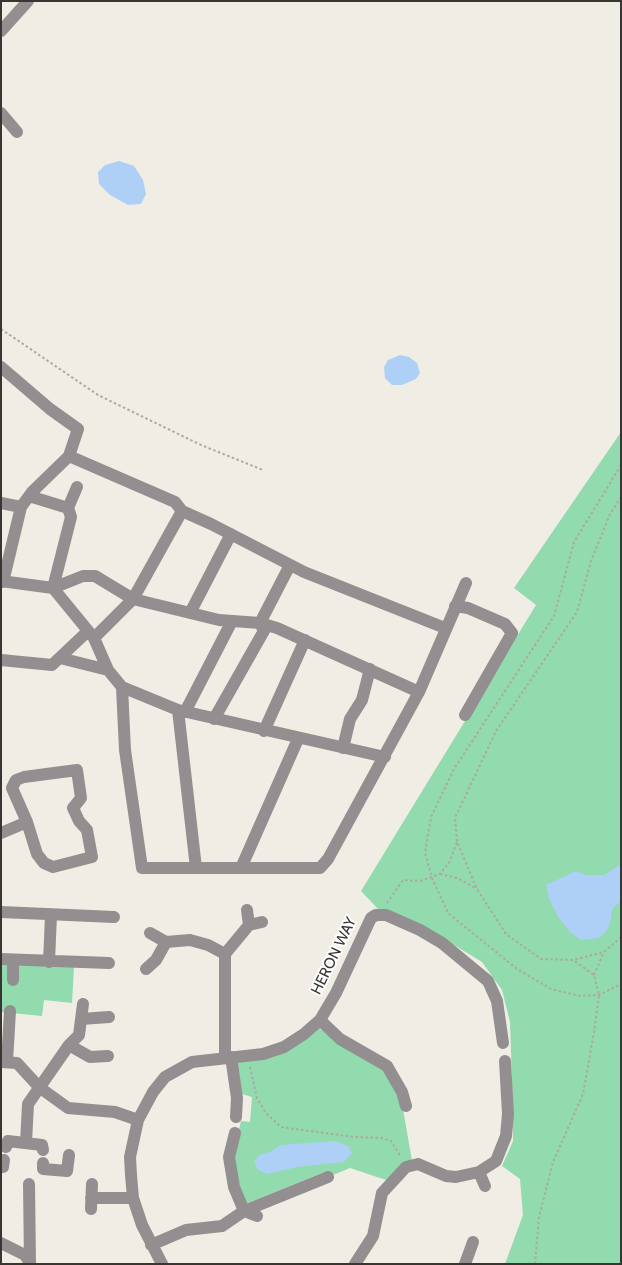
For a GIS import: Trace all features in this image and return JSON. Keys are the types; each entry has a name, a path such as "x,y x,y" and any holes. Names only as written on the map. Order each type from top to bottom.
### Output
{"street":[{"path":"1,31 28,1"},
{"path":"1,113 17,132"},
{"path":"1,367 78,430 69,456 25,502 2,582 53,588 83,576 95,576 134,598 190,613 232,621 260,623 277,628 419,692"},
{"path":"69,456 175,502 182,511 290,565 445,628"},
{"path":"53,588 71,516 68,508 77,487"},
{"path":"1,503 25,502 68,508"},
{"path":"1,660 52,666 91,634 134,598 182,511"},
{"path":"190,613 231,534"},
{"path":"260,623 290,565"},
{"path":"122,688 125,750 142,868 320,868 328,859 419,692 466,583"},
{"path":"53,588 91,634 108,670 122,688 182,711 298,739 385,756"},
{"path":"455,606 468,608 505,624 512,633 465,715"},
{"path":"196,868 182,711 232,621"},
{"path":"214,719 264,631 260,623"},
{"path":"264,731 305,640"},
{"path":"60,658 108,670"},
{"path":"343,748 350,719 362,700 370,669"},
{"path":"241,868 298,739"},
{"path":"77,770 80,798 73,808 79,821 87,830 92,857 53,867 44,863 37,854 27,822 12,788 16,780 24,777 77,770"},
{"path":"1,833 27,822"},
{"path":"236,1117 237,1098 228,1057 225,954 255,924 247,910"},
{"path":"1,912 114,917"},
{"path":"49,962 51,915"},
{"name":"HERON WAY","path":"162,1264 151,1245 133,1198 130,1157 138,1120 153,1092 165,1077 192,1062 228,1057 248,1057 284,1046 320,1020 336,994 371,918 386,915 420,930 442,943 488,982 497,1001 503,1043"},
{"path":"150,933 166,942 190,940 208,944 225,954"},
{"path":"146,969 156,960 166,942"},
{"path":"13,980 7,959 109,963"},
{"path":"26,1143 28,1104 69,1045 79,1035 83,1004"},
{"path":"10,1011 4,1062 17,1063 39,1087 68,1108 115,1112 138,1120"},
{"path":"81,1019 109,1017"},
{"path":"320,1020 340,1039 387,1066 402,1092 406,1106"},
{"path":"69,1045 90,1057 108,1056"},
{"path":"354,1264 373,1236 382,1193 406,1167 418,1164 452,1177 480,1172 496,1162 504,1144 508,1114 505,1062"},
{"path":"235,1133 229,1157 234,1187 244,1211 256,1216"},
{"path":"6,1147 8,1141 42,1145 43,1150"},
{"path":"43,1163 43,1169 67,1171 68,1155"},
{"path":"480,1172 485,1186"},
{"path":"151,1245 186,1230 222,1226 244,1211 328,1176"},
{"path":"29,1184 30,1263"},
{"path":"92,1184 91,1204 133,1198"},
{"path":"465,1264 473,1242"},
{"path":"1,1243 25,1255 30,1263"}],"path":[{"path":"1,329 98,395 201,445 263,470"},
{"path":"621,465 574,542 554,616 454,769 431,817 425,853 432,878 448,913 517,969 551,988 580,996 599,995 621,984"},
{"path":"379,915 402,880 432,878 440,874 449,864 456,842 455,818 471,780 496,732 577,612 591,561 610,514 621,497"},
{"path":"456,842 477,889 506,934 541,959 573,960 604,952"},
{"path":"440,874 457,878 477,889"},
{"path":"534,1264 539,1216 553,1162 576,1114 586,1081 599,995 594,975 604,952 621,937"},
{"path":"573,960 594,975"},
{"path":"248,1057 257,1098 266,1112 281,1127 391,1141 406,1167"}],"green space":[{"path":"621,432 621,1264 505,1264 523,1215 520,1179 502,1166 513,1141 513,1113 510,1022 502,990 482,962 436,934 381,912 361,891 536,605 514,588"},
{"path":"1,962 74,966 72,1003 44,1000 42,1016 1,1012"},
{"path":"317,1027 387,1072 403,1109 412,1161 386,1180 350,1168 333,1175 324,1172 245,1204 232,1160 241,1121 250,1122 252,1097 242,1094 236,1059 249,1059"}],"water":[{"path":"119,161 134,166 143,180 146,194 141,204 128,205 110,195 99,184 98,172 105,165"},
{"path":"400,355 409,357 417,363 420,373 416,379 402,385 392,385 385,378 384,367 388,360"},
{"path":"621,864 621,901 612,909 610,924 599,938 581,940 571,933 558,917 548,896 546,885 576,871 585,875 604,875"},
{"path":"335,1141 348,1146 352,1153 344,1162 297,1167 267,1174 258,1170 254,1161 261,1154 270,1152 281,1145"}]}
